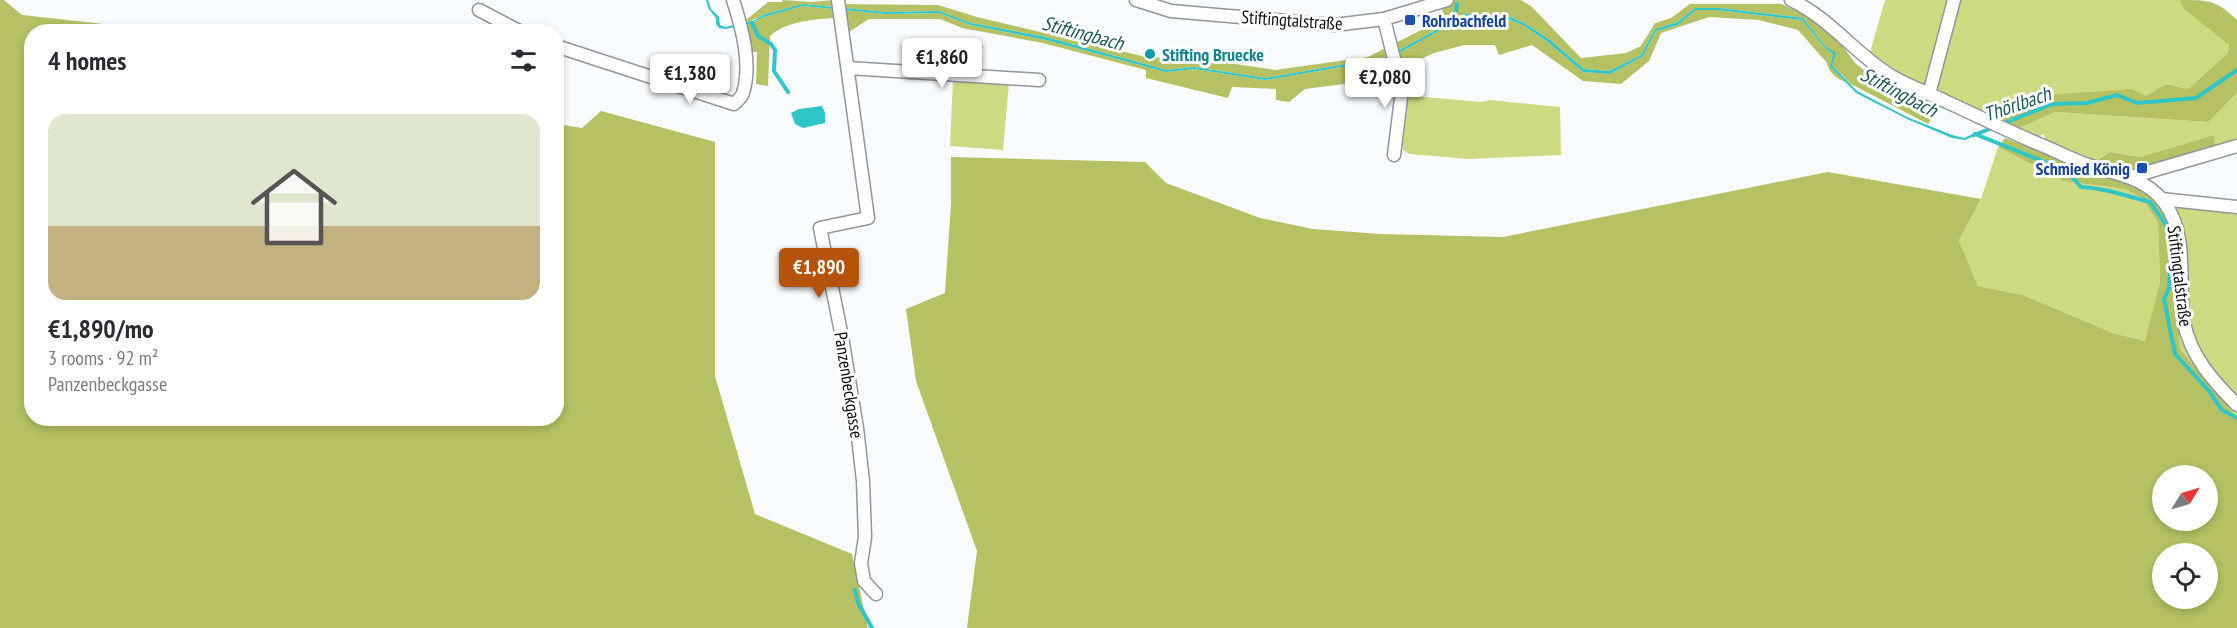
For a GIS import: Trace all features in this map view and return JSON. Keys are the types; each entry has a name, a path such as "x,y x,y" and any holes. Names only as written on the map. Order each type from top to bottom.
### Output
{"street":[{"path":"564,49 734,104 743,95 745,72 740,21 733,0"},
{"name":"Panzenbeckgasse","path":"838,0 868,218 820,228 842,337 857,428 865,537 861,563 864,581 876,594"},
{"name":"Stiftingtalstraße","path":"1136,0 1171,11 1313,25 1353,24 1384,19 1447,0"},
{"name":"Stiftingtalstraße","path":"1791,0 1811,11 1867,59 1893,77 2008,132 2086,164 2131,177 2143,183 2161,199 2175,221 2178,234 2182,264 2184,324 2189,340 2210,376 2237,405"},
{"path":"1929,93 1954,0"},
{"path":"478,10 505,24"},
{"path":"1384,19 1402,90 1394,155"},
{"path":"848,68 1039,80"},
{"path":"2131,177 2237,146"},
{"path":"2161,199 2237,207"}],"green space":[{"path":"0,0 4,0 22,15 104,24 24,24 24,426 564,426 564,125 582,128 601,111 715,142 715,376 755,514 852,554 868,628 0,628"},
{"path":"783,0 813,2 834,0 835,4 938,5 977,17 1146,57 1209,60 1275,70 1368,57 1433,24 1442,13 1444,0 1521,0 1531,6 1581,58 1626,53 1641,46 1655,23 1671,18 1690,4 1781,4 1806,15 1838,40 1856,64 1870,75 1936,112 1928,124 1851,84 1832,65 1835,53 1826,47 1803,18 1719,8 1695,8 1678,22 1655,29 1641,55 1609,71 1584,69 1550,40 1524,23 1508,16 1474,17 1467,13 1387,57 1265,78 1194,67 1167,70 1046,37 971,23 939,11 885,12 803,4 763,15 747,23 746,20 768,2 782,2"},
{"path":"1885,0 2180,0 2185,9 2229,45 2228,53 2188,89 2166,84 2146,96 2047,95 1993,116 1904,76 1870,52"},
{"path":"2180,0 2212,2 2237,20 2237,93 2208,122 2055,112 2020,128 1993,116 2047,95 2132,89 2146,96 2166,84 2188,89 2228,53 2229,45 2184,9"},
{"path":"803,6 886,14 939,13 971,25 1046,40 1166,72 1194,69 1265,80 1388,59 1466,16 1473,19 1508,19 1523,25 1548,42 1583,72 1610,74 1643,56 1656,31 1678,25 1696,10 1717,10 1802,20 1825,48 1833,54 1830,66 1846,82 1832,73 1827,63 1798,30 1759,20 1709,17 1661,33 1649,61 1621,84 1583,81 1532,45 1499,55 1495,45 1464,45 1434,53 1375,80 1305,89 1289,102 1276,100 1276,89 1232,87 1228,98 1146,78 1146,70 1043,43 962,28 940,19 869,19 849,32 846,17 806,21 777,30 770,36 768,86 756,84 757,52 752,52 747,25 764,17"},
{"path":"953,79 1009,83 1003,150 950,146"},
{"path":"2237,93 2237,140 2215,147 2214,135 2140,157 2110,152 2093,162 2049,145 2043,134 2037,138 2020,128 2055,112 2207,122"},
{"path":"1413,96 1560,107 1561,155 1468,159 1409,154 1403,150 1402,130 1406,98"},
{"path":"2214,135 2215,147 2128,172 2150,193 2165,214 2174,245 2180,349 2237,418 2237,628 967,628 977,551 916,381 906,309 945,293 951,204 951,157 1145,162 1166,183 1260,218 1313,229 1380,234 1503,237 1828,172 1981,199 1959,240 1978,286 2023,295 2113,333 2145,341 2160,282 2158,223 2143,199 2125,189 2063,181 1998,147 2005,138 2083,169 2110,152 2140,157"},
{"path":"1998,147 2063,181 2125,189 2143,199 2158,223 2160,282 2146,341 2113,333 2023,295 1978,286 1959,240 1981,199"},
{"path":"2169,193 2217,200 2237,200 2237,418 2180,349 2174,245 2165,214"}],"water":[{"name":"Stiftingbach","path":"706,0 719,17 720,25 725,27 753,21 763,15 803,4 885,12 939,11 971,23 1046,37 1167,70 1194,67 1265,78 1387,57 1467,13 1474,17 1508,16 1524,23 1550,40 1584,69 1609,71 1641,55 1655,29 1678,22 1695,8 1719,8 1803,18 1826,47 1836,53 1832,65 1857,91 1907,117 1952,135 1964,138 1975,133 1977,135 1965,140 1952,138 1907,119 1856,93 1830,66 1833,54 1825,48 1802,20 1717,10 1696,10 1678,25 1656,31 1643,56 1610,74 1583,72 1548,42 1523,25 1508,19 1473,19 1466,16 1388,59 1265,80 1194,69 1166,72 1046,40 971,25 939,13 886,14 803,6 764,17 747,25 725,29 719,28 716,24 716,18 708,8"},
{"path":"822,106 825,123 803,128 795,124 791,113 799,109"}],"waterway":[{"path":"1455,20 1457,4"},
{"path":"752,23 758,36 771,44 775,50 774,71 788,92"},
{"name":"Thörlbach","path":"2002,124 2052,104 2087,103 2117,95 2137,103 2196,98 2237,70"},
{"name":"Thörlbach","path":"1974,135 1995,127"},
{"path":"1975,134 2067,171 2081,187 2150,202 2165,223 2172,247 2169,288 2164,299 2175,354 2209,391 2222,410 2237,418"},
{"path":"855,590 858,603 872,628"}],"place":[{"name":"Rohrbachfeld","path":"1410,20"},
{"name":"Stifting Bruecke","path":"1150,54"},
{"name":"Schmied König","path":"2142,168"}]}
